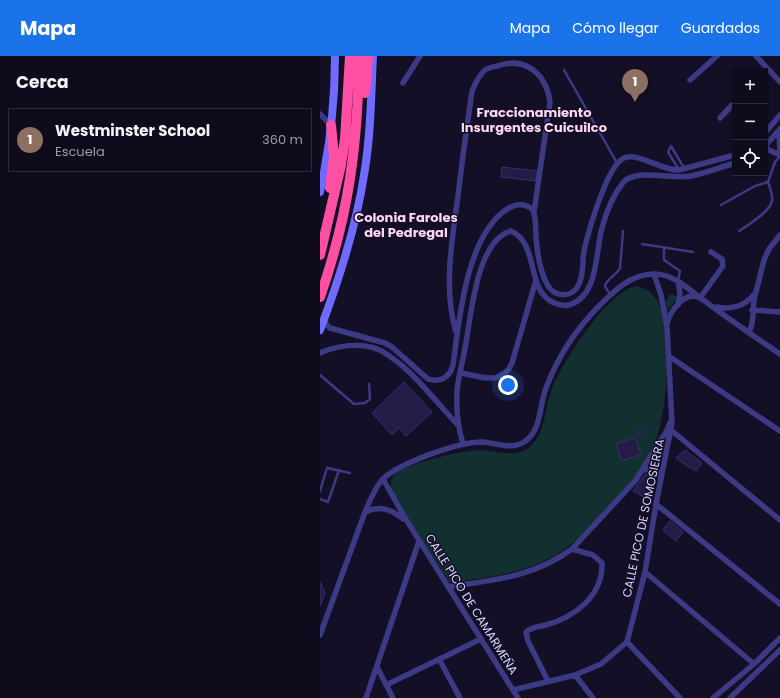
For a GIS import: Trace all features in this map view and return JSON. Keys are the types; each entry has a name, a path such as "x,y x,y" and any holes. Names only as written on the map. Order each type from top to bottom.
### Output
{"highway":[{"path":"325,193 340,145 344,56"},
{"path":"320,255 341,165 345,139 350,56"},
{"path":"320,281 335,231 349,164 354,115 356,56"},
{"path":"352,172 358,118 359,56"},
{"path":"320,297 334,258 364,117 368,56"},
{"path":"320,241 325,193 334,157 331,125"}],"main road":[{"path":"331,125 335,56"},
{"path":"320,330 349,247 364,174 373,56"}],"street":[{"path":"403,83 420,56"},
{"path":"690,80 717,56"},
{"path":"756,56 765,68"},
{"path":"457,334 451,316 449,282 454,225 472,91 478,79 486,70 510,61 529,66 541,77 548,89 550,102 534,212 536,245 545,279 550,289 555,293 562,295 569,294 580,283 584,252 602,193 617,163 623,158 634,157 672,170 682,170 732,156"},
{"path":"768,72 780,82"},
{"path":"720,118 733,104"},
{"path":"320,114 331,125"},
{"path":"768,129 780,115"},
{"path":"768,143 780,130"},
{"path":"768,149 780,154 780,130"},
{"path":"464,444 458,425 457,390 462,373 476,283 497,237 511,231 517,234 526,247 542,294 548,300 566,306 576,302 585,295 590,285 605,217 614,196 628,178 637,175 691,176 732,164"},
{"path":"326,315 325,322 330,328 385,343 432,380 440,380 446,377 453,365 457,334 468,276 492,223 499,214 514,206 525,205 534,212"},
{"path":"749,332 752,327 752,310 766,254 780,235"},
{"path":"700,298 723,266 722,259 711,252"},
{"path":"320,635 365,512 372,495 383,479 399,467 464,444 482,442 514,446 524,442 530,437 537,425 546,387 560,355 576,331 610,295 630,280 654,274 677,281 780,354"},
{"name":"CALLE PICO DE SOMOSIERRA","path":"627,642 645,572 656,504 672,431 670,357 667,327 661,295 654,274"},
{"path":"462,373 495,379 506,373 512,363 536,279"},
{"path":"677,281 680,293 678,305"},
{"path":"714,307 727,309 736,307 749,300 756,292"},
{"path":"667,327 670,315 678,305 689,296 700,298"},
{"path":"752,310 780,312"},
{"path":"320,352 338,347 366,346 388,354 410,374 458,425"},
{"path":"770,347 780,348"},
{"path":"670,357 780,431"},
{"path":"410,374 418,368"},
{"path":"448,587 522,575 546,565 572,549 631,486 666,432 672,414"},
{"path":"672,431 780,520"},
{"path":"640,472 645,469 653,469 660,474 661,479"},
{"name":"CALLE PICO DE CAMARMEÑA","path":"383,479 419,542 518,698"},
{"path":"656,504 780,604"},
{"name":"CALLE PICO DE CAMARMEÑA","path":"365,512 377,508 388,509 407,522"},
{"path":"366,698 419,542"},
{"path":"548,681 528,641 526,632 534,626 545,626 567,618 587,604 602,574 602,564 593,555 572,549"},
{"path":"645,572 754,664"},
{"path":"713,698 754,664 780,638"},
{"path":"386,685 480,639"},
{"path":"513,690 575,676 601,664 627,642 680,698"},
{"path":"729,698 780,650"},
{"path":"439,659 460,698"},
{"path":"377,667 393,698"},
{"path":"575,676 593,698"},
{"path":"723,689 729,691 729,698"}],"lane":[{"path":"564,70 617,163"},
{"path":"671,146 682,170 668,152 671,146"},
{"path":"739,231 769,208 772,202 772,194 768,182 775,162 780,154"},
{"path":"721,205 755,186 768,182"},
{"path":"610,295 605,286 606,282 618,273 620,268 624,231"},
{"path":"642,244 693,252"},
{"path":"664,248 664,260 680,271 677,281"},
{"path":"320,375 354,404 365,403 370,399 369,384"},
{"path":"320,491 327,468 350,473"},
{"path":"320,499 328,502 339,470"}],"green space":[{"path":"637,286 644,288 654,296 658,302 663,316 666,333 667,376 662,420 652,451 647,460 621,493 581,535 561,552 535,565 507,574 450,583 391,491 391,482 395,474 410,466 422,462 461,452 479,450 516,453 527,449 538,436 542,428 553,386 577,344 601,312 613,300 626,290"},
{"path":"673,294 676,296 676,300 667,312 666,302 669,295"},
{"path":"666,438 658,469 655,466 649,465"}],"building":[{"path":"502,167 537,171 536,181 501,177"},
{"path":"404,382 432,412 406,436 399,428 392,435 372,413"},
{"path":"638,429 644,431 642,435 636,433"},
{"path":"635,438 641,454 622,461 616,444"},
{"path":"685,450 702,463 696,471 676,458"},
{"path":"645,474 655,479 652,485 654,487 651,501 633,491"},
{"path":"670,521 683,532 676,541 663,530"},
{"path":"320,582 325,593 320,606"}],"place":[{"name":"Westminster School","path":"635,102"}],"district":[{"name":"Fraccionamiento Insurgentes Cuicuilco","path":"534,120"},
{"name":"Colonia Faroles del Pedregal","path":"406,224"}]}
